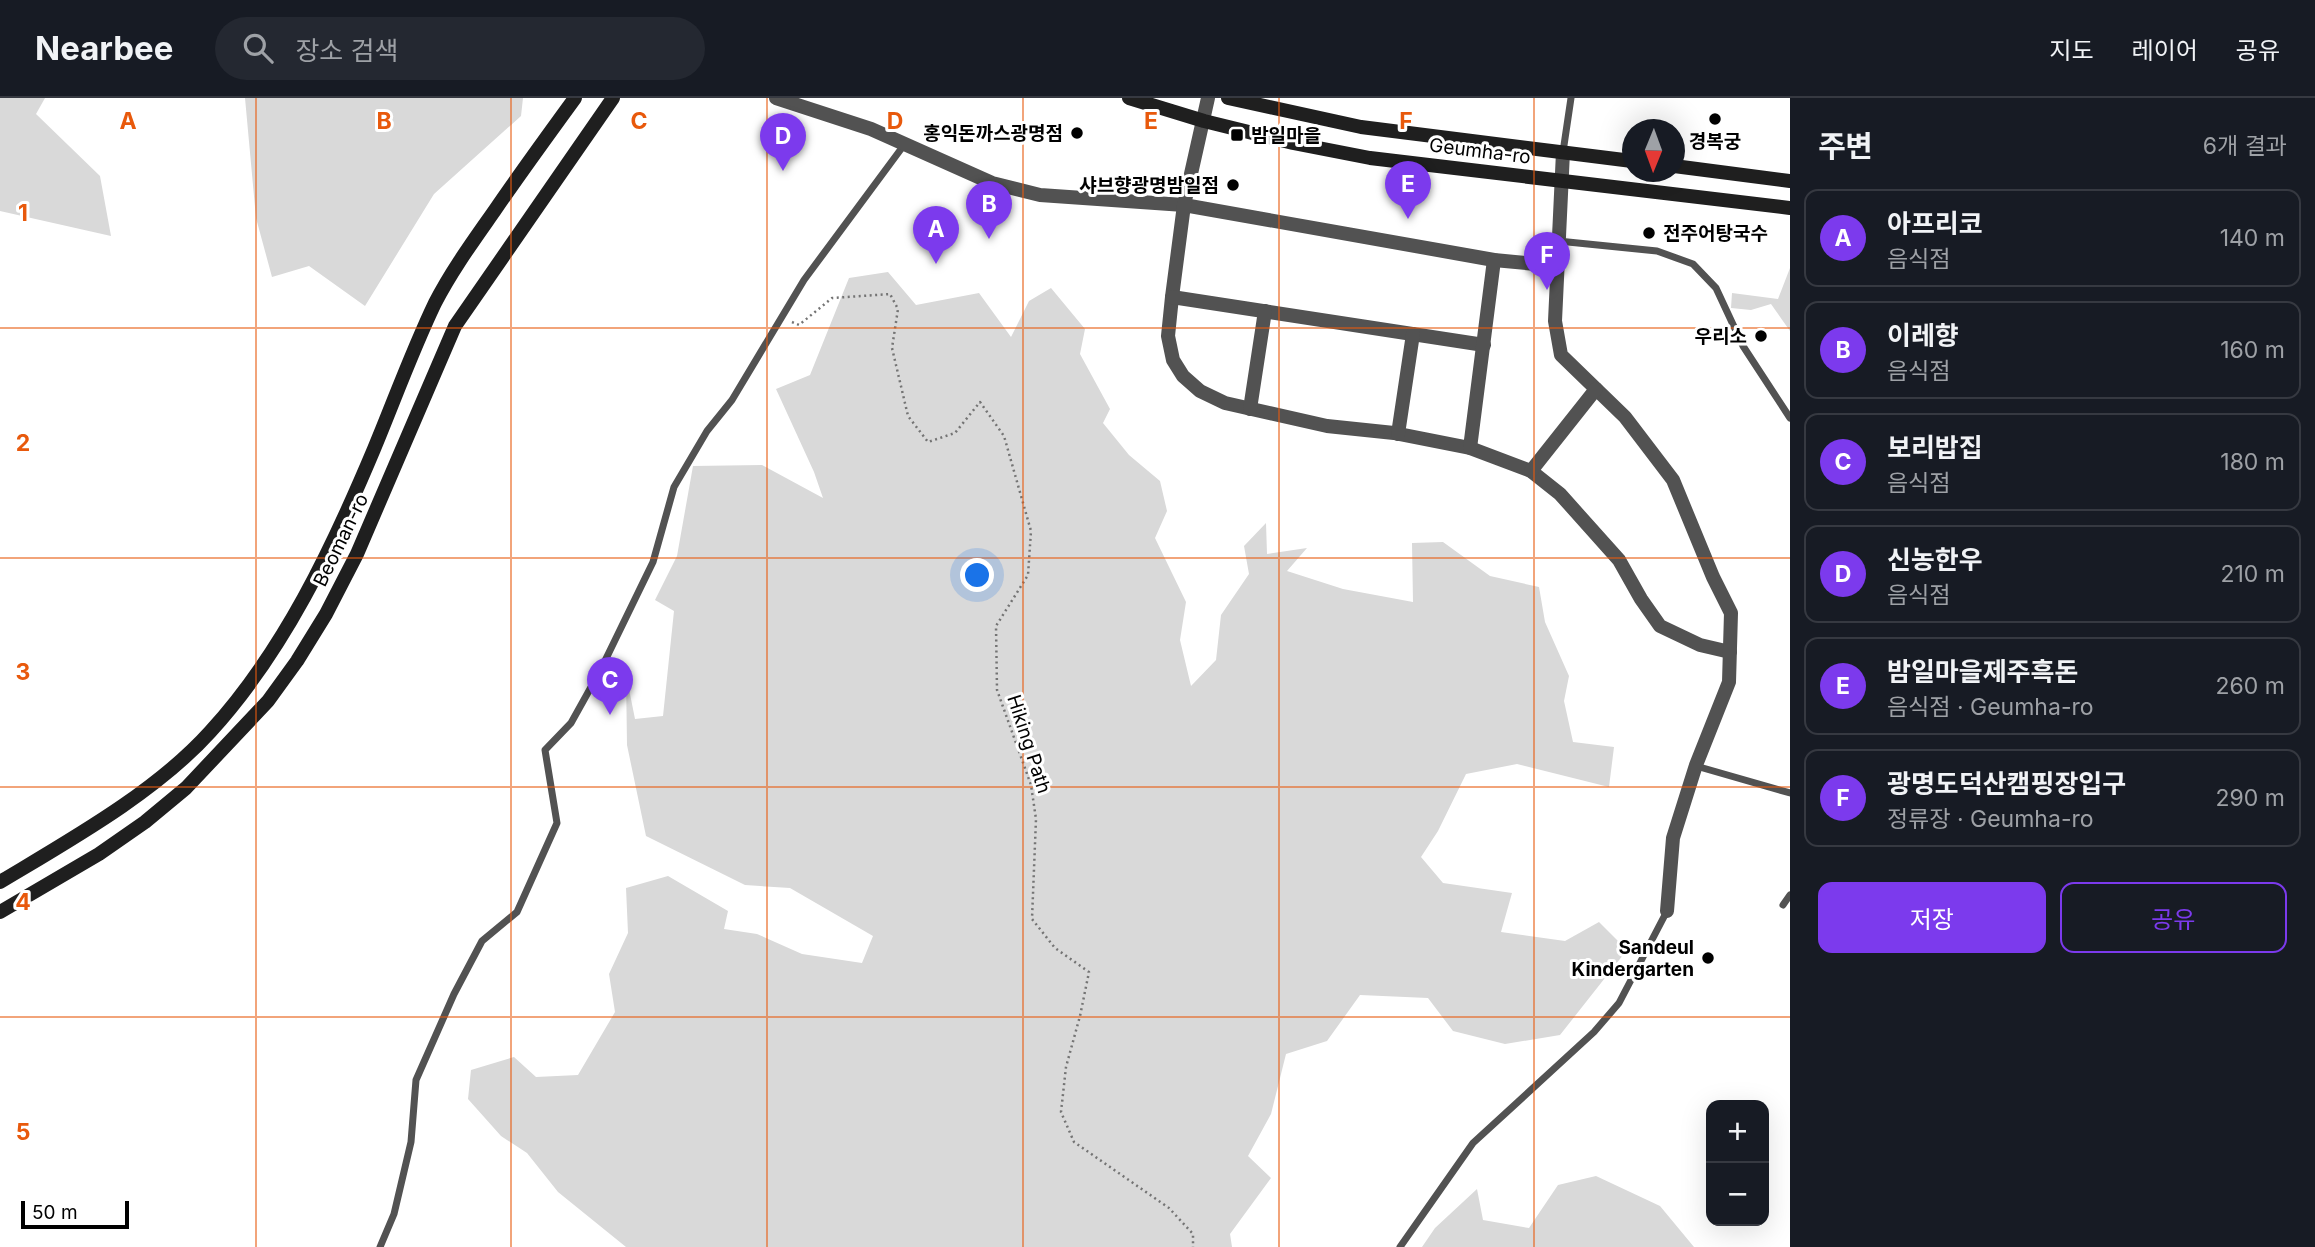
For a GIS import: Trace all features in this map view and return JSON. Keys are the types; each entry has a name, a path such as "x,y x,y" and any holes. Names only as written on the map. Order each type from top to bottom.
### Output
{"main road":[{"name":"Beoman-ro","path":"0,882 91,828 169,771 210,733 274,649 333,541 375,446 393,397 454,268 575,98"},
{"name":"Beoman-ro","path":"0,912 99,854 145,822 186,788 268,701 304,650 357,554 455,326 614,98"},
{"name":"Geumha-ro","path":"1129,98 1204,121 1293,143 1370,158 1790,208"},
{"name":"Geumha-ro","path":"1228,98 1361,127 1622,160"},
{"path":"1685,167 1790,181"}],"street":[{"path":"776,98 871,129 992,183 1040,195 1184,205 1494,260 1557,266"},
{"path":"1208,98 1184,205 1168,335 1173,360 1183,376 1200,391 1225,403 1250,410 1470,447 1531,471 1560,494 1619,560 1660,626 1700,645 1730,652"},
{"path":"1563,152 1555,321 1561,355 1625,417 1673,480 1713,577 1731,613 1729,682 1696,765 1674,838 1667,911"},
{"path":"1470,447 1494,260"},
{"path":"1172,297 1484,345"},
{"path":"1250,410 1265,311"},
{"path":"1398,434 1413,334"},
{"path":"1531,471 1596,389"}],"lane":[{"path":"1563,152 1571,98"},
{"path":"380,1247 394,1214 411,1142 416,1080 454,994 482,941 517,912 557,823 545,750 571,723 600,671 653,562 674,487 707,431 732,400 804,279 904,145"},
{"path":"1558,241 1657,251 1693,264 1716,288 1743,346 1790,418"},
{"path":"1696,765 1790,793"},
{"path":"1783,905 1790,895"},
{"path":"1400,1247 1473,1143 1594,1032 1619,1003 1667,911"}],"path":[{"name":"Hiking Path","path":"782,316 799,325 832,298 890,294 898,309 892,348 908,416 928,442 955,433 980,402 1004,436 1031,531 1028,575 996,626 997,690 1031,785 1036,819 1032,919 1055,948 1088,972 1080,1016 1066,1067 1061,1112 1074,1142 1169,1208 1194,1234 1193,1247"}],"shaded area":[{"path":"0,98 45,98 36,114 100,176 111,236 0,211"},
{"path":"245,98 523,98 521,116 434,194 365,306 309,266 272,277 256,218"},
{"path":"1790,268 1790,331 1771,304 1751,310 1731,308 1732,293 1778,299"},
{"path":"888,272 916,305 979,293 1011,337 1029,301 1051,288 1085,329 1080,354 1110,409 1103,423 1129,455 1160,481 1167,511 1155,538 1186,602 1180,640 1191,686 1216,660 1221,615 1249,574 1244,546 1266,523 1267,554 1307,548 1287,571 1343,589 1413,602 1412,543 1443,542 1490,576 1539,587 1545,622 1569,676 1564,701 1573,742 1614,747 1609,787 1517,764 1466,774 1438,831 1421,857 1443,883 1512,893 1501,932 1565,941 1599,922 1627,950 1560,1035 1505,1044 1453,1031 1428,998 1360,995 1327,1041 1286,1054 1271,1114 1248,1156 1271,1178 1230,1234 1232,1247 626,1247 558,1192 527,1153 501,1136 468,1099 471,1070 514,1057 536,1077 578,1075 615,1012 609,974 628,933 626,888 668,876 728,911 724,929 757,934 802,954 862,963 873,936 790,888 745,885 646,836 627,745 626,674 635,719 663,716 674,611 655,600 677,556 693,466 762,465 823,498 776,389 810,375 849,278"},
{"path":"1596,1176 1660,1206 1694,1247 1422,1247 1435,1228 1477,1189 1483,1220 1529,1228 1558,1185"}],"place":[{"name":"경복궁","path":"1715,119"},
{"name":"홍익돈까스광명점","path":"1077,133"},
{"name":"밤일마을","path":"1237,135"},
{"name":"신농한우","path":"783,171"},
{"name":"샤브향광명밤일점","path":"1233,185"},
{"name":"밤일마을제주흑돈","path":"1408,219"},
{"name":"전주어탕국수","path":"1649,233"},
{"name":"이레향","path":"989,239"},
{"name":"아프리코","path":"936,264"},
{"name":"광명도덕산캠핑장입구","path":"1547,290"},
{"name":"우리소","path":"1761,336"},
{"name":"보리밥집","path":"610,715"},
{"name":"Sandeul Kindergarten","path":"1708,958"}]}
